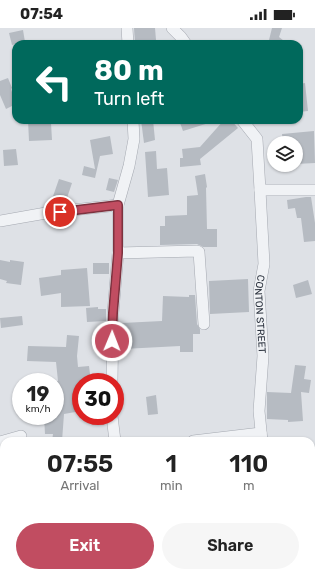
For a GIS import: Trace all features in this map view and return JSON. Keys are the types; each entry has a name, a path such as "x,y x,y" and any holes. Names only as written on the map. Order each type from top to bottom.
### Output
{"street":[{"path":"127,28 128,40"},
{"path":"172,28 183,40"},
{"path":"112,373 113,313 118,253 118,205 129,166 134,139 133,124"},
{"name":"CONTON STREET","path":"245,124 257,139 264,264 259,291 264,356 259,410 261,437"},
{"path":"260,190 315,190"},
{"path":"0,221 46,213 118,205"},
{"path":"118,253 200,252 204,324"},
{"path":"113,425 115,437"}],"building":[{"path":"134,28 155,28 156,40 135,40"},
{"path":"272,28 282,28 279,37 283,40 269,40"},
{"path":"23,30 25,40 12,40 12,45 9,33"},
{"path":"8,78 12,88 12,106 6,109 0,95 0,81"},
{"path":"303,83 305,83 308,111 303,112"},
{"path":"28,124 51,124 52,140 29,141"},
{"path":"142,124 153,124 155,140 144,143"},
{"path":"180,124 206,124 183,131"},
{"path":"220,124 234,124 238,128 200,159 201,165 180,167 180,158 183,158 182,149 200,147"},
{"path":"314,131 315,163 303,164 303,136 282,136 282,134"},
{"path":"110,136 113,154 100,156 95,178 82,175 84,166 95,169 90,140"},
{"path":"16,149 18,165 4,166 3,150"},
{"path":"156,151 157,169 167,168 169,195 148,197 145,152"},
{"path":"205,174 207,187 207,229 217,229 217,247 203,247 197,244 160,245 160,226 165,226 165,216 187,215 187,196 198,195 195,176"},
{"path":"109,178 118,180 114,192 106,190"},
{"path":"59,179 72,183 65,204 51,202"},
{"path":"311,197 315,223 315,241 304,242 301,218 297,218 295,208 288,209 287,200"},
{"path":"0,260 24,262 21,285 6,283 7,281 0,279"},
{"path":"93,263 109,263 109,274 93,274"},
{"path":"87,268 90,306 61,307 61,293 41,296 39,278 61,275 61,270"},
{"path":"248,279 249,312 210,314 209,281"},
{"path":"308,280 312,294 296,298 293,285"},
{"path":"189,295 195,295 197,324 200,329 200,334 193,334 193,352 180,352 180,346 123,349 122,323 162,321 163,296 189,297"},
{"path":"98,307 98,309 106,309 106,321 87,322 86,308"},
{"path":"22,316 23,325 1,328 0,318"},
{"path":"67,335 79,336 77,356 78,367 89,366 90,373 72,373 72,413 64,414 64,373 57,373 56,362 27,361 28,346 66,347"},
{"path":"295,365 306,366 304,379 311,380 309,393 301,392 303,421 288,422 288,420 267,419 267,392 291,393"},
{"path":"156,395 158,414 148,415 146,397"},
{"path":"44,425 63,425 62,437 53,437 53,434 45,434"}],"route":[{"path":"60,212 118,205 118,253 112,341"}]}
